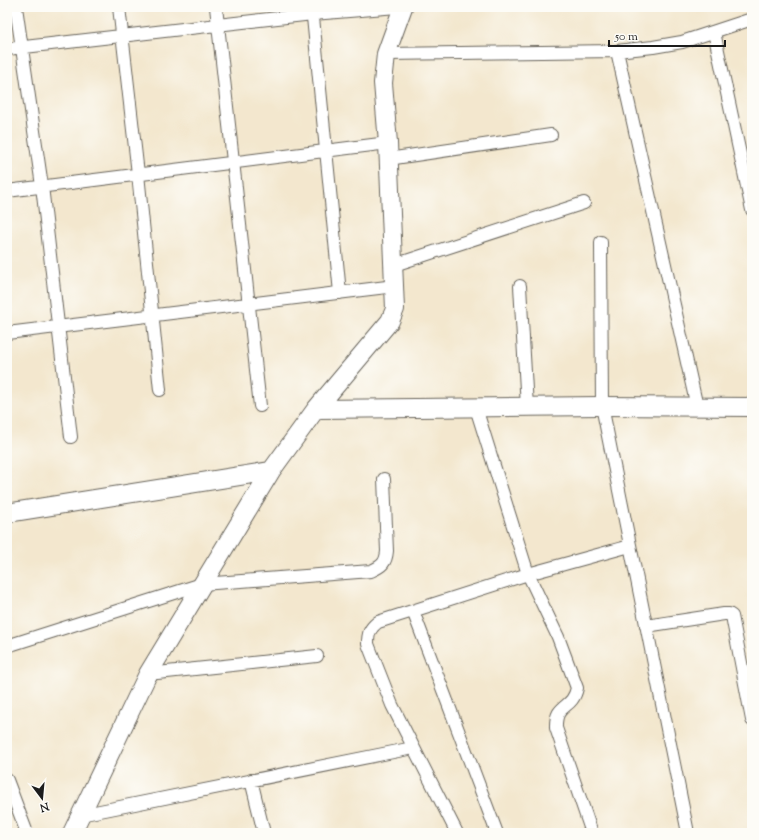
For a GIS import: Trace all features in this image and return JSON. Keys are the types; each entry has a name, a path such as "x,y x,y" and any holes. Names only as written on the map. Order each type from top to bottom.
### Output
{"street":[{"path":"16,7 42,186 57,327 71,437"},
{"path":"119,7 160,390"},
{"path":"216,7 260,406"},
{"path":"7,49 219,25 312,11 397,7"},
{"path":"73,833 80,815 148,674 202,584 271,472 316,409 390,321 395,309 388,151 383,83 386,54 403,7"},
{"path":"312,11 340,293"},
{"path":"386,54 617,50 653,47 682,42 752,19"},
{"path":"714,32 752,210"},
{"path":"617,50 697,407"},
{"path":"7,191 325,151 388,151 550,135"},
{"path":"394,265 584,203"},
{"path":"601,242 602,406 688,833"},
{"path":"7,333 395,286"},
{"path":"520,286 527,407"},
{"path":"316,409 602,406 752,407"},
{"path":"476,408 528,574 558,638 577,688 575,697 571,703 560,710 556,718 556,728 592,833"},
{"path":"7,513 271,472"},
{"path":"7,646 202,584 371,571 381,567 386,561 387,550 384,479"},
{"path":"454,832 392,705 368,644 368,635 371,627 378,622 528,574 630,546"},
{"path":"413,611 498,833"},
{"path":"646,626 724,614 729,614 732,616 735,621 752,720"},
{"path":"148,674 317,656"},
{"path":"80,815 413,748"},
{"path":"7,780 27,833"},
{"path":"251,780 264,833"}]}
